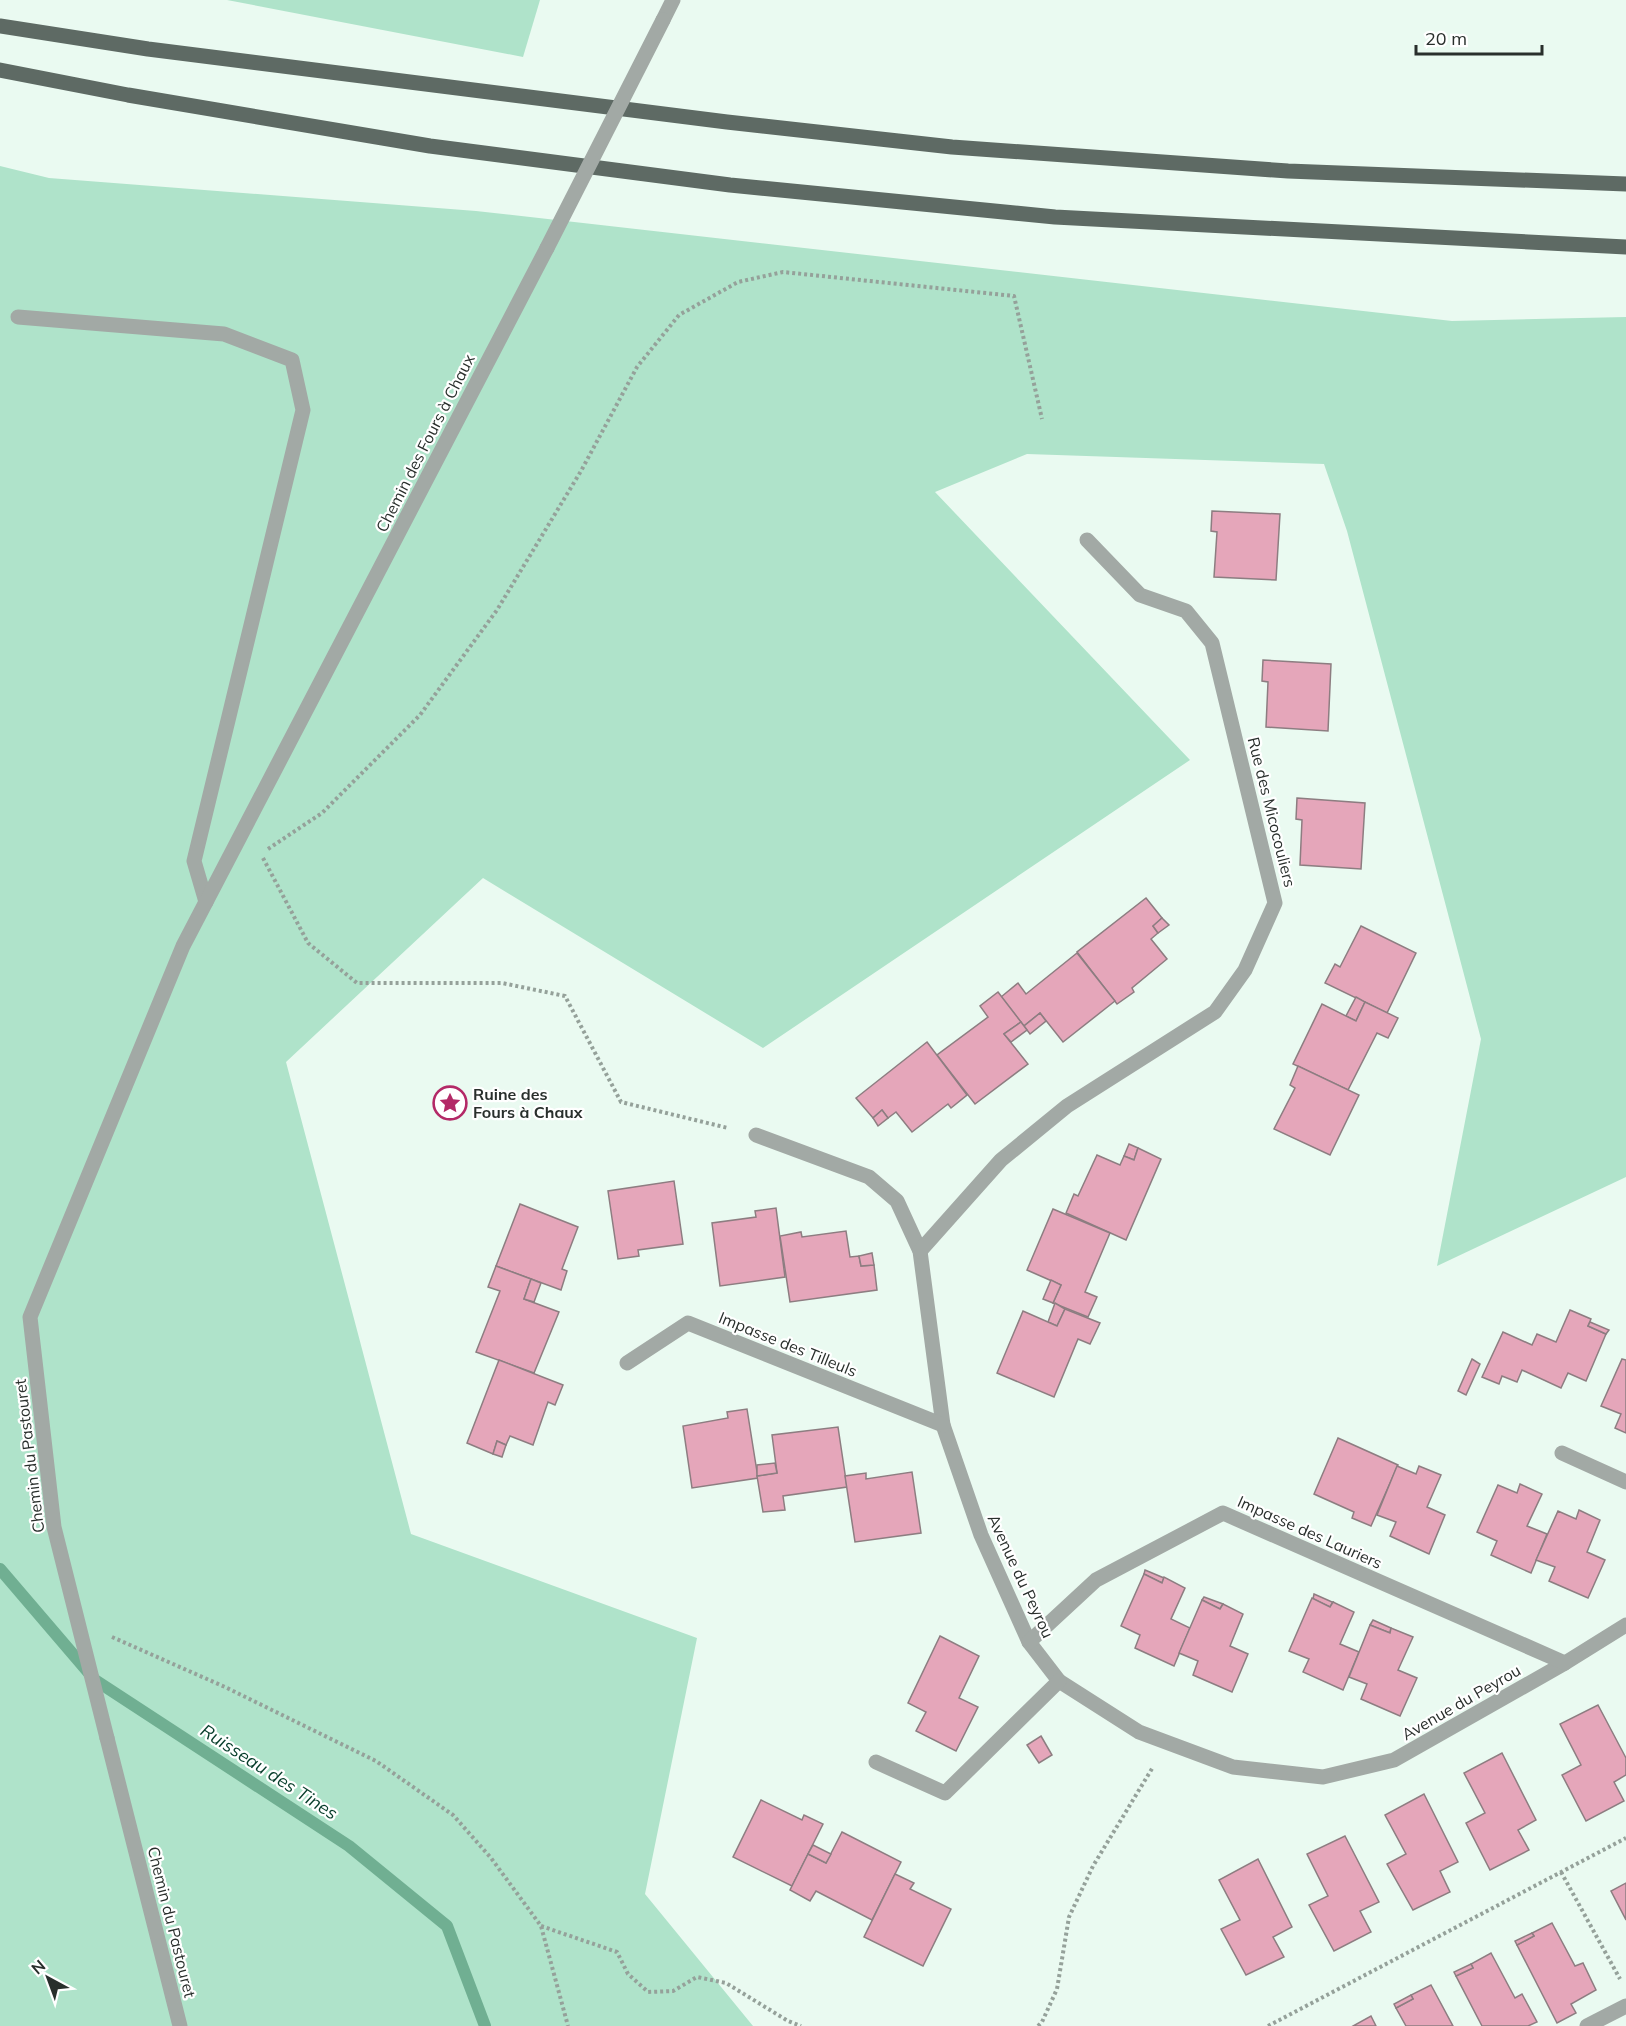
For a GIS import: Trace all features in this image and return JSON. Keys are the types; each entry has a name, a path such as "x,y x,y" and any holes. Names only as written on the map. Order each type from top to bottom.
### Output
{"main road":[{"path":"0,26 148,49 727,122 952,147 1288,171 1626,184"},
{"path":"0,70 128,95 430,146 730,185 1055,217 1626,247"}],"street":[{"name":"Chemin des Fours à Chaux","path":"206,902 674,0"},
{"path":"18,317 224,334 292,360 303,410 194,861 206,902"},
{"name":"Rue des Micocouliers","path":"920,1251 1001,1160 1067,1106 1215,1012 1245,970 1275,903 1212,643 1186,611 1140,595 1087,540"},
{"name":"Chemin du Pastouret","path":"180,2026 54,1527 30,1317 183,946 206,902"},
{"name":"Avenue du Peyrou","path":"756,1135 869,1177 897,1201 920,1251 943,1425 981,1535 1029,1642 1059,1681 1139,1732 1233,1767 1323,1777 1394,1760 1565,1663 1626,1625"},
{"name":"Impasse des Tilleuls","path":"627,1363 688,1323 943,1425"},
{"path":"1562,1453 1626,1482"},
{"name":"Impasse des Lauriers","path":"1029,1642 1096,1580 1223,1513 1565,1663"},
{"path":"876,1762 945,1793 1059,1681"},
{"path":"1587,2026 1626,2006"}],"path":[{"path":"756,1135 621,1102 565,996 502,983 357,983 308,943 261,854 322,813 420,715 497,610 581,471 637,367 679,315 738,282 783,272 1014,296 1042,419"},
{"path":"76,1620 225,1687 376,1761 453,1815 491,1858 541,1926 568,2026"},
{"path":"1038,2026 1042,2022 1056,1989 1069,1917 1093,1866 1131,1800 1168,1743"},
{"path":"1268,2026 1626,1838"},
{"path":"1561,1872 1621,1981"},
{"path":"541,1926 617,1952 628,1974 648,1992 673,1991 697,1977 726,1983 788,2021 801,2026"}],"green space":[{"path":"227,0 540,0 523,57"},
{"path":"0,166 49,178 476,211 1452,321 1626,317 1626,1177 1437,1266 1481,1039 1347,531 1324,464 1027,454 935,492 1190,760 763,1048 483,878 286,1062 411,1534 697,1638 645,1894 753,2026 0,2026"}],"building":[{"path":"1212,511 1280,514 1276,580 1214,577 1217,532 1211,531"},
{"path":"1263,660 1331,664 1328,731 1266,727 1268,682 1262,681"},
{"path":"1297,798 1365,803 1361,869 1300,865 1302,820 1296,819"},
{"path":"1146,898 1162,918 1153,926 1158,933 1151,939 1167,959 1132,988 1134,992 1117,1004 1077,952"},
{"path":"1162,918 1169,925 1158,933 1153,926"},
{"path":"1361,926 1416,953 1387,1013 1325,983 1335,964 1340,967"},
{"path":"1077,953 1115,1001 1063,1042 1040,1013 1024,1026 1001,997 1018,983 1026,994"},
{"path":"998,992 1021,1022 1004,1034 1028,1064 975,1104 937,1055 988,1017 980,1006"},
{"path":"1356,997 1365,1002 1356,1021 1346,1016"},
{"path":"1365,1002 1398,1018 1388,1038 1377,1033 1348,1090 1293,1064 1322,1004 1356,1021"},
{"path":"1040,1013 1046,1021 1030,1034 1024,1026"},
{"path":"1021,1022 1027,1030 1011,1042 1004,1034"},
{"path":"927,1042 967,1095 951,1108 948,1104 912,1132 896,1112 888,1118 882,1110 873,1118 856,1098"},
{"path":"1298,1066 1359,1095 1330,1155 1274,1129 1295,1088 1290,1085"},
{"path":"882,1110 888,1118 878,1126 873,1118"},
{"path":"1129,1144 1138,1148 1134,1160 1124,1156"},
{"path":"1138,1148 1161,1159 1126,1240 1066,1213 1074,1194 1078,1196 1097,1155 1120,1165 1124,1156 1134,1160"},
{"path":"674,1181 683,1244 638,1250 639,1256 618,1259 608,1191"},
{"path":"520,1204 578,1227 562,1269 567,1271 561,1290 496,1266"},
{"path":"776,1208 785,1277 720,1286 712,1223 756,1217 755,1211"},
{"path":"1053,1209 1110,1233 1085,1292 1097,1297 1088,1317 1053,1303 1061,1285 1027,1270"},
{"path":"846,1231 850,1257 859,1256 861,1266 874,1265 877,1290 790,1302 780,1236 801,1232 802,1237"},
{"path":"872,1253 874,1265 861,1266 859,1256"},
{"path":"496,1266 531,1279 524,1299 559,1312 534,1373 476,1352 500,1291 488,1287"},
{"path":"531,1279 541,1283 534,1302 524,1299"},
{"path":"1051,1280 1061,1285 1053,1303 1043,1299"},
{"path":"1055,1303 1065,1309 1057,1326 1048,1322"},
{"path":"1065,1309 1100,1323 1090,1344 1078,1339 1054,1397 997,1373 1023,1311 1057,1326"},
{"path":"1570,1310 1591,1319 1588,1326 1606,1334 1586,1381 1568,1373 1561,1388 1522,1370 1517,1382 1502,1376 1499,1384 1482,1377 1503,1332 1532,1345 1537,1334 1556,1342"},
{"path":"1590,1322 1609,1330 1606,1334 1588,1326"},
{"path":"1472,1359 1480,1364 1466,1395 1458,1391"},
{"path":"1622,1359 1626,1360 1626,1433 1615,1428 1621,1414 1601,1406"},
{"path":"499,1360 563,1385 555,1405 548,1402 533,1445 510,1436 506,1445 497,1441 493,1454 467,1443"},
{"path":"747,1409 758,1478 692,1488 683,1426 728,1418 727,1412"},
{"path":"838,1427 847,1487 783,1496 785,1510 763,1512 757,1476 777,1473 772,1435"},
{"path":"1338,1438 1398,1465 1371,1526 1352,1518 1354,1512 1314,1494"},
{"path":"497,1441 506,1445 502,1457 493,1454"},
{"path":"775,1463 777,1473 757,1476 757,1465"},
{"path":"1397,1466 1416,1474 1419,1466 1441,1475 1427,1507 1445,1515 1429,1554 1390,1536 1396,1522 1377,1515"},
{"path":"912,1472 921,1533 855,1542 845,1476 866,1473 866,1479"},
{"path":"1520,1484 1542,1494 1527,1526 1547,1534 1531,1573 1491,1555 1497,1541 1477,1532 1498,1485 1517,1493"},
{"path":"1579,1510 1600,1520 1587,1552 1605,1560 1588,1598 1549,1581 1555,1567 1536,1560 1558,1511 1576,1519"},
{"path":"1145,1570 1164,1578 1162,1583 1144,1574"},
{"path":"1144,1574 1162,1583 1164,1577 1185,1588 1171,1619 1190,1628 1174,1666 1135,1648 1140,1635 1121,1626"},
{"path":"1314,1594 1333,1602 1330,1607 1313,1599"},
{"path":"1204,1597 1223,1604 1220,1609 1202,1600"},
{"path":"1312,1598 1330,1607 1333,1602 1354,1612 1340,1644 1359,1652 1343,1690 1303,1672 1309,1659 1289,1651"},
{"path":"1202,1600 1220,1609 1223,1604 1243,1614 1230,1646 1248,1654 1232,1692 1193,1675 1198,1661 1179,1653"},
{"path":"1373,1620 1391,1628 1390,1633 1370,1625"},
{"path":"1370,1625 1390,1633 1391,1628 1413,1637 1398,1670 1417,1678 1400,1716 1361,1699 1367,1684 1349,1677"},
{"path":"940,1636 979,1656 959,1698 978,1707 956,1751 916,1731 926,1712 908,1703"},
{"path":"1598,1705 1626,1758 1626,1775 1614,1782 1624,1801 1586,1821 1562,1775 1581,1765 1560,1724"},
{"path":"1041,1736 1052,1755 1039,1763 1027,1745"},
{"path":"1502,1753 1536,1820 1518,1830 1529,1850 1490,1870 1466,1823 1485,1813 1464,1773"},
{"path":"1424,1794 1458,1862 1440,1871 1450,1892 1413,1910 1387,1864 1406,1854 1385,1815"},
{"path":"761,1800 802,1820 804,1815 823,1824 792,1886 733,1857"},
{"path":"842,1832 901,1862 872,1920 816,1891 810,1901 790,1890 808,1854 826,1863"},
{"path":"1345,1836 1379,1902 1360,1911 1371,1932 1334,1951 1309,1905 1328,1896 1307,1854"},
{"path":"813,1845 831,1854 826,1863 808,1854"},
{"path":"1258,1859 1292,1927 1273,1937 1284,1957 1246,1975 1221,1929 1240,1920 1219,1880"},
{"path":"895,1874 914,1883 910,1889 951,1909 923,1966 864,1937"},
{"path":"1626,1883 1626,1920 1611,1891"},
{"path":"1552,1923 1575,1966 1583,1963 1596,1990 1571,2004 1576,2013 1557,2023 1517,1945 1534,1936 1532,1933"},
{"path":"1532,1933 1534,1936 1517,1945 1515,1941"},
{"path":"1491,1953 1515,1998 1522,1994 1537,2022 1528,2026 1482,2026 1456,1976 1473,1968 1471,1964"},
{"path":"1471,1964 1473,1968 1456,1976 1454,1972"},
{"path":"1431,1985 1453,2026 1406,2026 1396,2008 1413,1999 1411,1995"},
{"path":"1411,1995 1413,1999 1396,2008 1394,2004"},
{"path":"1371,2016 1376,2026 1353,2026"}],"waterway":[{"name":"Ruisseau des Tines","path":"0,1569 95,1680 349,1846 447,1926 485,2026"}],"place":[{"name":"Ruine des Fours à Chaux","path":"450,1103"}]}
